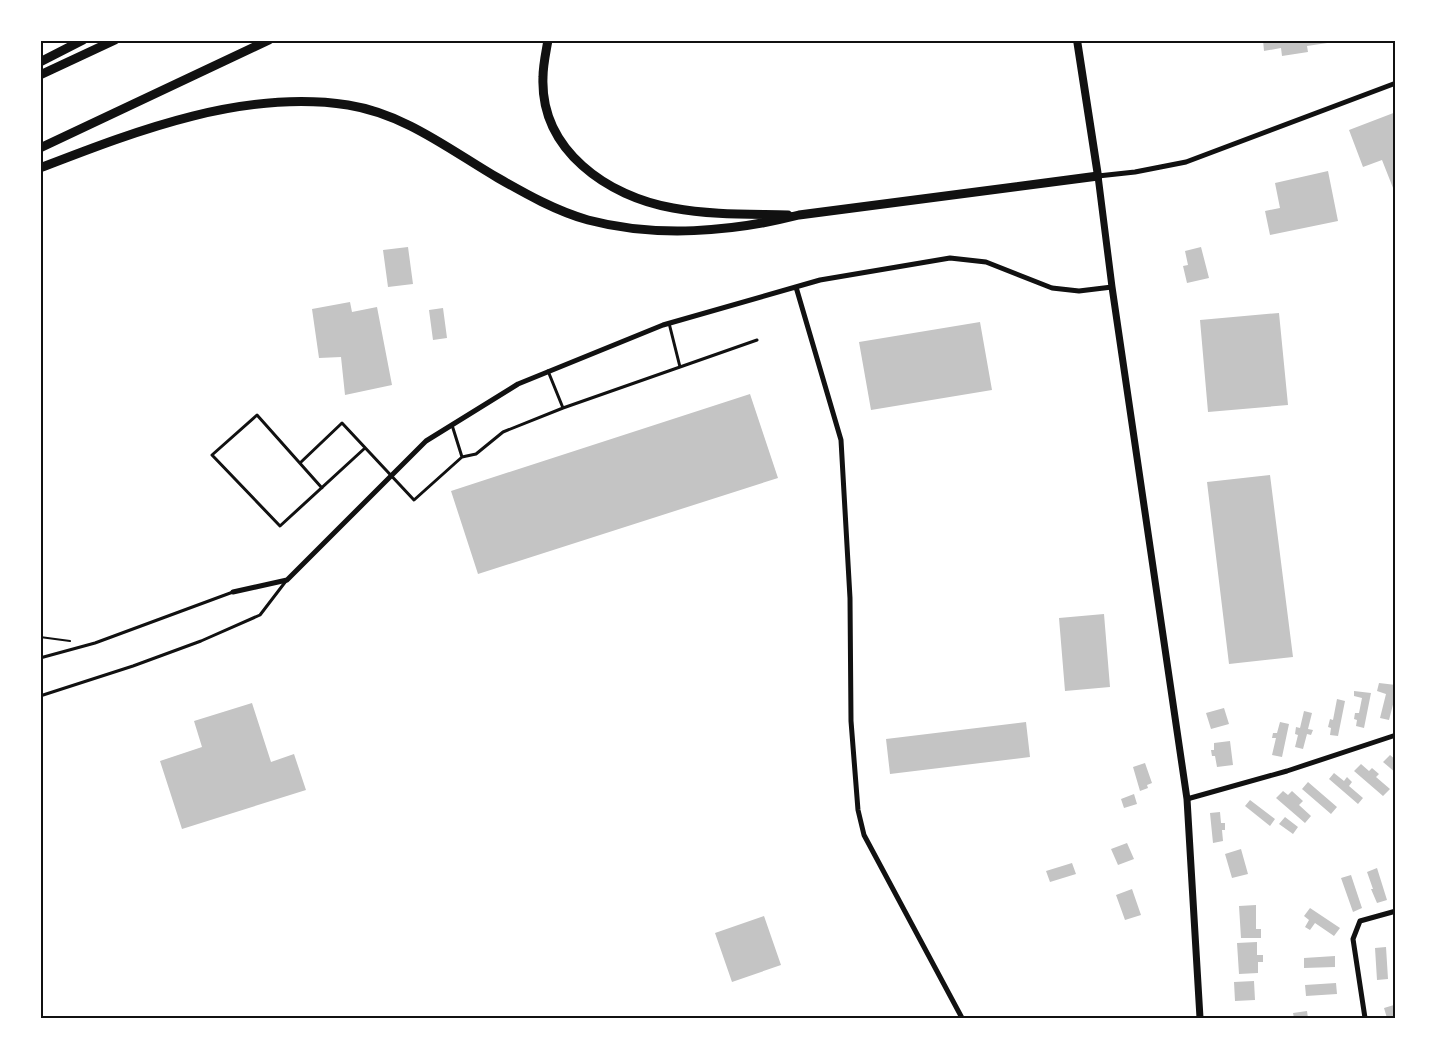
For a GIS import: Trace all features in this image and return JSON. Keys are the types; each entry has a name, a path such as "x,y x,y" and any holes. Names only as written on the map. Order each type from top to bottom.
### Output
{"highway":[{"path":"40,62 83,40"},
{"path":"40,75 115,40"},
{"path":"40,148 270,40"},
{"path":"548,40 543,77 545,103 554,130 571,156 596,177 629,195 670,208 715,214 799,215"},
{"path":"40,168 120,138 170,123 228,109 290,102 348,105 392,117 434,138 542,202 588,220 644,229 707,230 763,224 799,215 1098,176"}],"main road":[{"path":"1077,40 1098,176"}],"street":[{"path":"1200,1018 1187,799 1112,287 1098,176 1135,172 1186,162 1395,83"},
{"path":"233,592 287,579 426,441 518,384 669,323 820,280 950,258 986,262 1052,288 1079,291 1112,287"},
{"path":"796,287 841,440 850,598 851,721 858,810 864,835 962,1018"},
{"path":"1187,799 1287,771 1395,735"},
{"path":"1365,1018 1353,939 1360,921 1395,911"}],"lane":[{"path":"669,323 680,367"},
{"path":"300,463 342,423 414,500 462,457 476,454 503,432 563,408 757,340"},
{"path":"548,372 563,408"},
{"path":"322,488 257,415 212,455 280,526 322,488 365,448"},
{"path":"452,425 462,457"},
{"path":"40,696 201,641 260,615 287,579"},
{"path":"40,658 95,643 233,592"}],"path":[{"path":"40,637 73,641"}],"building":[{"path":"1263,40 1334,40 1334,42 1307,46 1308,52 1282,56 1281,48 1264,51"},
{"path":"1396,112 1395,193 1382,160 1363,167 1349,130"},
{"path":"1328,171 1338,221 1270,235 1265,211 1280,208 1275,183"},
{"path":"408,247 413,284 388,287 383,250"},
{"path":"1201,247 1209,278 1187,283 1183,266 1188,265 1185,251"},
{"path":"350,302 352,312 377,307 392,385 345,395 341,357 319,358 312,309"},
{"path":"443,308 447,338 433,340 429,310"},
{"path":"1279,313 1288,405 1208,412 1200,320"},
{"path":"980,322 992,390 871,410 859,342"},
{"path":"750,394 778,478 478,574 451,491"},
{"path":"1270,475 1293,657 1229,664 1207,482"},
{"path":"1104,614 1110,687 1065,691 1059,618"},
{"path":"1379,683 1396,685 1389,720 1380,718 1386,694 1377,691"},
{"path":"1354,691 1371,693 1364,728 1356,726 1357,720 1354,719 1355,713 1359,713 1362,698 1354,696"},
{"path":"1337,699 1345,701 1338,736 1330,735 1331,728 1328,727 1330,719 1333,720"},
{"path":"252,703 271,762 294,754 306,790 182,829 160,761 202,747 194,721"},
{"path":"1224,708 1229,724 1211,729 1206,713"},
{"path":"1304,711 1312,713 1308,729 1313,730 1311,735 1307,734 1303,749 1295,747 1298,735 1295,734 1296,727 1300,728"},
{"path":"1026,722 1030,757 890,774 886,739"},
{"path":"1280,722 1289,724 1282,757 1272,755 1276,738 1272,738 1273,733 1277,733"},
{"path":"1230,741 1233,765 1217,767 1211,750 1214,750 1214,743"},
{"path":"1390,755 1396,760 1396,773 1383,762"},
{"path":"1145,763 1152,783 1147,785 1148,788 1140,791 1133,767"},
{"path":"1361,764 1369,771 1372,768 1379,774 1376,777 1390,789 1383,796 1354,771"},
{"path":"1334,773 1344,781 1347,777 1352,782 1349,786 1363,798 1358,804 1329,779"},
{"path":"1308,782 1337,807 1331,814 1302,789"},
{"path":"1283,791 1288,795 1292,791 1303,801 1299,805 1311,816 1305,823 1276,798"},
{"path":"1134,794 1137,804 1124,808 1121,799"},
{"path":"1250,800 1275,819 1270,826 1245,806"},
{"path":"1220,812 1221,823 1225,823 1225,830 1222,830 1223,841 1213,843 1210,813"},
{"path":"1285,817 1298,827 1293,834 1279,824"},
{"path":"1127,843 1134,859 1118,865 1111,849"},
{"path":"1241,849 1248,874 1232,878 1225,854"},
{"path":"1072,863 1076,874 1050,882 1046,871"},
{"path":"1377,868 1387,900 1377,903 1367,872"},
{"path":"1351,875 1362,908 1353,912 1341,878"},
{"path":"1132,889 1141,915 1125,920 1116,895"},
{"path":"1256,905 1256,929 1261,929 1261,938 1241,938 1239,906"},
{"path":"1310,908 1340,928 1334,936 1315,923 1310,930 1305,927 1309,920 1304,916"},
{"path":"764,916 781,965 732,982 715,933"},
{"path":"1257,942 1257,955 1263,955 1263,962 1258,962 1258,973 1239,974 1237,943"},
{"path":"1386,947 1388,979 1377,980 1375,948"},
{"path":"1335,956 1335,967 1304,968 1304,958"},
{"path":"1254,981 1255,1000 1235,1001 1234,982"},
{"path":"1336,983 1337,994 1306,996 1305,985"},
{"path":"1394,1005 1396,1018 1387,1018 1384,1008"},
{"path":"1307,1011 1308,1018 1294,1018 1293,1013"}]}
